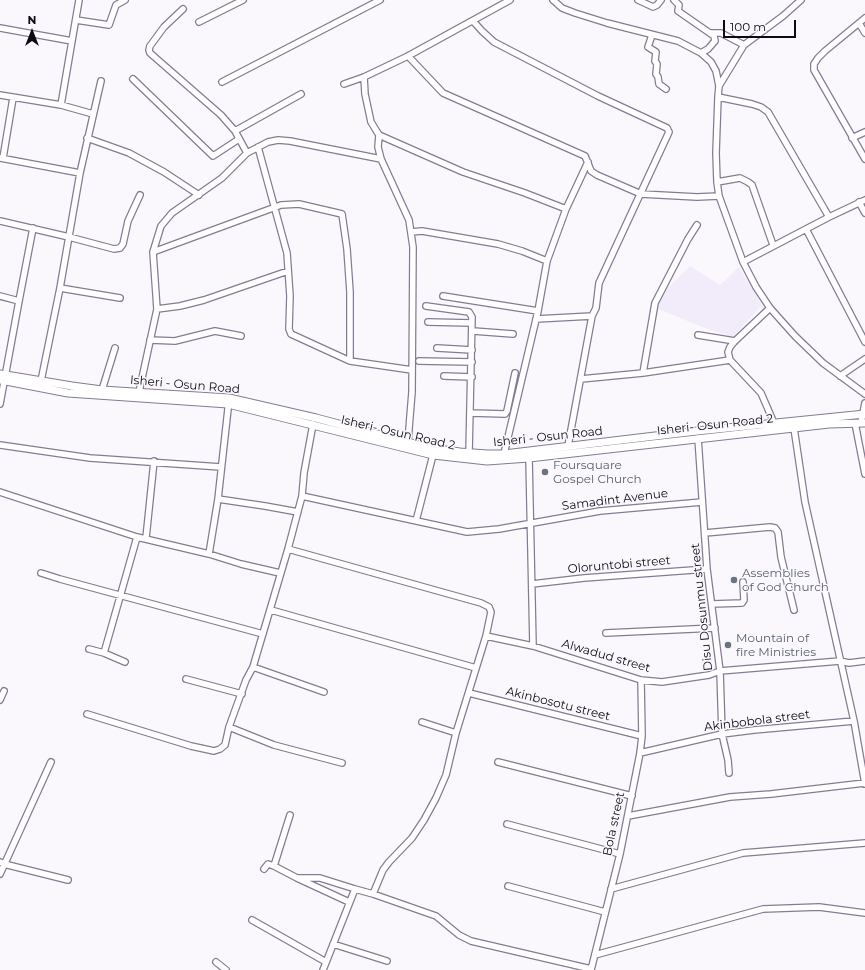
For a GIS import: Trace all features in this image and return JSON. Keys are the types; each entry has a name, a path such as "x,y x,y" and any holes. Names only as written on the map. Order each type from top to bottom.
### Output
{"main road":[{"name":"Isheri - Osun Road","path":"2,377 102,390 139,392 229,401 316,418 430,448 469,453 504,454 864,414"},
{"name":"Isheri- Osun Road 2","path":"2,377 68,393 229,401 432,455 486,461 529,458 794,428 860,423"}],"street":[{"path":"62,105 79,0"},
{"path":"76,20 110,25 116,5 124,0"},
{"path":"199,22 243,0"},
{"path":"222,82 380,0"},
{"path":"344,84 364,77 408,56 510,0"},
{"path":"553,0 562,8 574,13 678,41 700,53 711,62 716,71 719,86 716,152 719,196 743,262 756,287 770,308 795,336 823,363 865,394"},
{"path":"638,0 653,7 661,0"},
{"path":"674,0 678,5 678,11 714,36 714,41 708,48 700,53"},
{"path":"719,86 744,45 783,16 801,0"},
{"path":"183,9 164,27 150,46 150,53 221,115 235,131 247,153"},
{"path":"865,18 825,51 814,64 814,70 865,159"},
{"path":"473,21 494,42 598,96 667,128 669,132 599,283 596,308 592,316 568,446"},
{"path":"859,23 865,33"},
{"path":"0,28 72,41"},
{"path":"711,33 721,33 744,45"},
{"path":"652,35 648,47 657,54 655,61 657,64 656,74 659,84 666,89"},
{"path":"408,56 443,94 585,156 591,171 597,176 641,194 697,197 719,196"},
{"path":"364,77 365,94 371,122 379,135 463,172 566,209"},
{"path":"133,79 213,156 239,139"},
{"path":"41,381 60,288 87,138 101,81"},
{"path":"235,131 301,94"},
{"path":"0,95 62,105 93,114"},
{"path":"13,98 2,158 80,173"},
{"path":"718,98 752,104 761,107 768,112 829,217"},
{"path":"852,138 865,132"},
{"path":"379,135 378,147 381,159 409,220 413,247 412,370 408,442"},
{"path":"87,138 129,154 164,172 199,195"},
{"path":"139,392 157,309 153,252 161,226 172,214 222,178 247,153 273,141 290,141 381,159"},
{"path":"258,147 287,253 290,296 289,329 291,334 350,361 412,370"},
{"path":"504,454 538,311 547,261 566,209 588,162"},
{"path":"717,182 740,178 752,185 773,245"},
{"path":"0,221 114,249 120,248 123,244 128,221 140,195"},
{"path":"743,262 773,245 862,201 865,213"},
{"path":"153,252 282,205 299,204 342,214 347,250 350,292 350,361"},
{"path":"643,373 655,302 697,224"},
{"path":"0,404 2,377 33,228"},
{"path":"806,229 865,342"},
{"path":"411,232 422,231 498,244 522,251 547,261"},
{"path":"157,309 193,303 288,271"},
{"path":"60,288 120,298"},
{"path":"0,296 18,301"},
{"path":"443,296 538,311"},
{"path":"426,306 469,312 472,317 472,377 469,453"},
{"path":"770,308 734,341 728,352 730,360 761,393 774,423"},
{"path":"536,319 592,316"},
{"path":"428,322 472,323"},
{"path":"150,340 175,341 215,331 241,336"},
{"path":"472,331 512,334"},
{"path":"698,335 734,341"},
{"path":"102,390 114,348"},
{"path":"437,348 472,350"},
{"path":"840,376 865,359"},
{"path":"581,379 643,373 730,360"},
{"path":"419,361 472,362"},
{"path":"471,413 505,414 507,411 515,372"},
{"path":"444,376 472,377"},
{"path":"209,554 218,500 229,401"},
{"path":"865,403 864,414 860,423 865,474"},
{"path":"87,714 184,744 214,750 220,749 225,745 229,727 246,680 253,667 288,549 302,496 304,473 313,424"},
{"path":"628,816 730,797 771,794 865,783 854,721 805,502 794,428"},
{"name":"Disu Dosunmu street","path":"698,438 707,569 720,671 722,734 728,760 729,773"},
{"path":"0,445 90,458 154,461 221,467"},
{"path":"416,521 432,455"},
{"path":"529,458 534,646"},
{"path":"146,538 154,461"},
{"path":"0,492 137,536 280,573"},
{"name":"Samadint Avenue","path":"302,496 467,532 499,529 531,522 600,511 702,502"},
{"path":"218,500 298,512"},
{"path":"705,533 770,527 775,528 778,532 781,557 794,610"},
{"path":"104,653 137,536"},
{"path":"288,549 485,604 491,612 486,636 456,733 446,775 424,820 412,838 383,870 373,894"},
{"name":"Oloruntobi street","path":"532,584 584,578 707,569"},
{"path":"41,573 263,634"},
{"path":"712,604 742,603 744,600 743,582"},
{"path":"271,610 476,668"},
{"path":"606,633 715,628"},
{"name":"Alwadud street","path":"486,636 534,646 641,680 662,682 710,675 720,671 840,661 848,663 865,661"},
{"path":"89,649 104,653 125,662"},
{"path":"253,667 324,692"},
{"path":"186,679 242,694"},
{"name":"Bola street","path":"591,970 620,854 640,753 642,736 641,680"},
{"path":"0,700 4,691"},
{"name":"Akinbosotu street","path":"469,693 642,736"},
{"name":"Akinbobola street","path":"640,753 722,734 854,721"},
{"path":"422,722 456,733"},
{"path":"229,727 274,745 342,763"},
{"path":"0,874 2,864 51,762"},
{"path":"498,762 632,796"},
{"path":"274,866 290,815"},
{"path":"507,824 620,854"},
{"path":"611,889 743,854 865,844"},
{"path":"2,864 68,880"},
{"path":"264,869 268,864 274,866 296,878 349,902"},
{"path":"296,878 320,878 373,894 436,916 459,935 471,941 591,970"},
{"path":"508,886 605,912"},
{"path":"323,970 355,889"},
{"path":"595,956 763,909 819,908 865,913"},
{"path":"252,920 326,962"},
{"path":"333,944 387,961"},
{"path":"216,962 226,970"}],"shaded area":[{"path":"690,266 720,285 739,267 762,305 733,337 702,327 656,308 664,292"}],"place":[{"name":"Foursquare Gospel Church","path":"545,472"},
{"name":"Assemblies of God Church","path":"734,580"},
{"name":"Mountain of fire Ministries","path":"728,645"}]}
